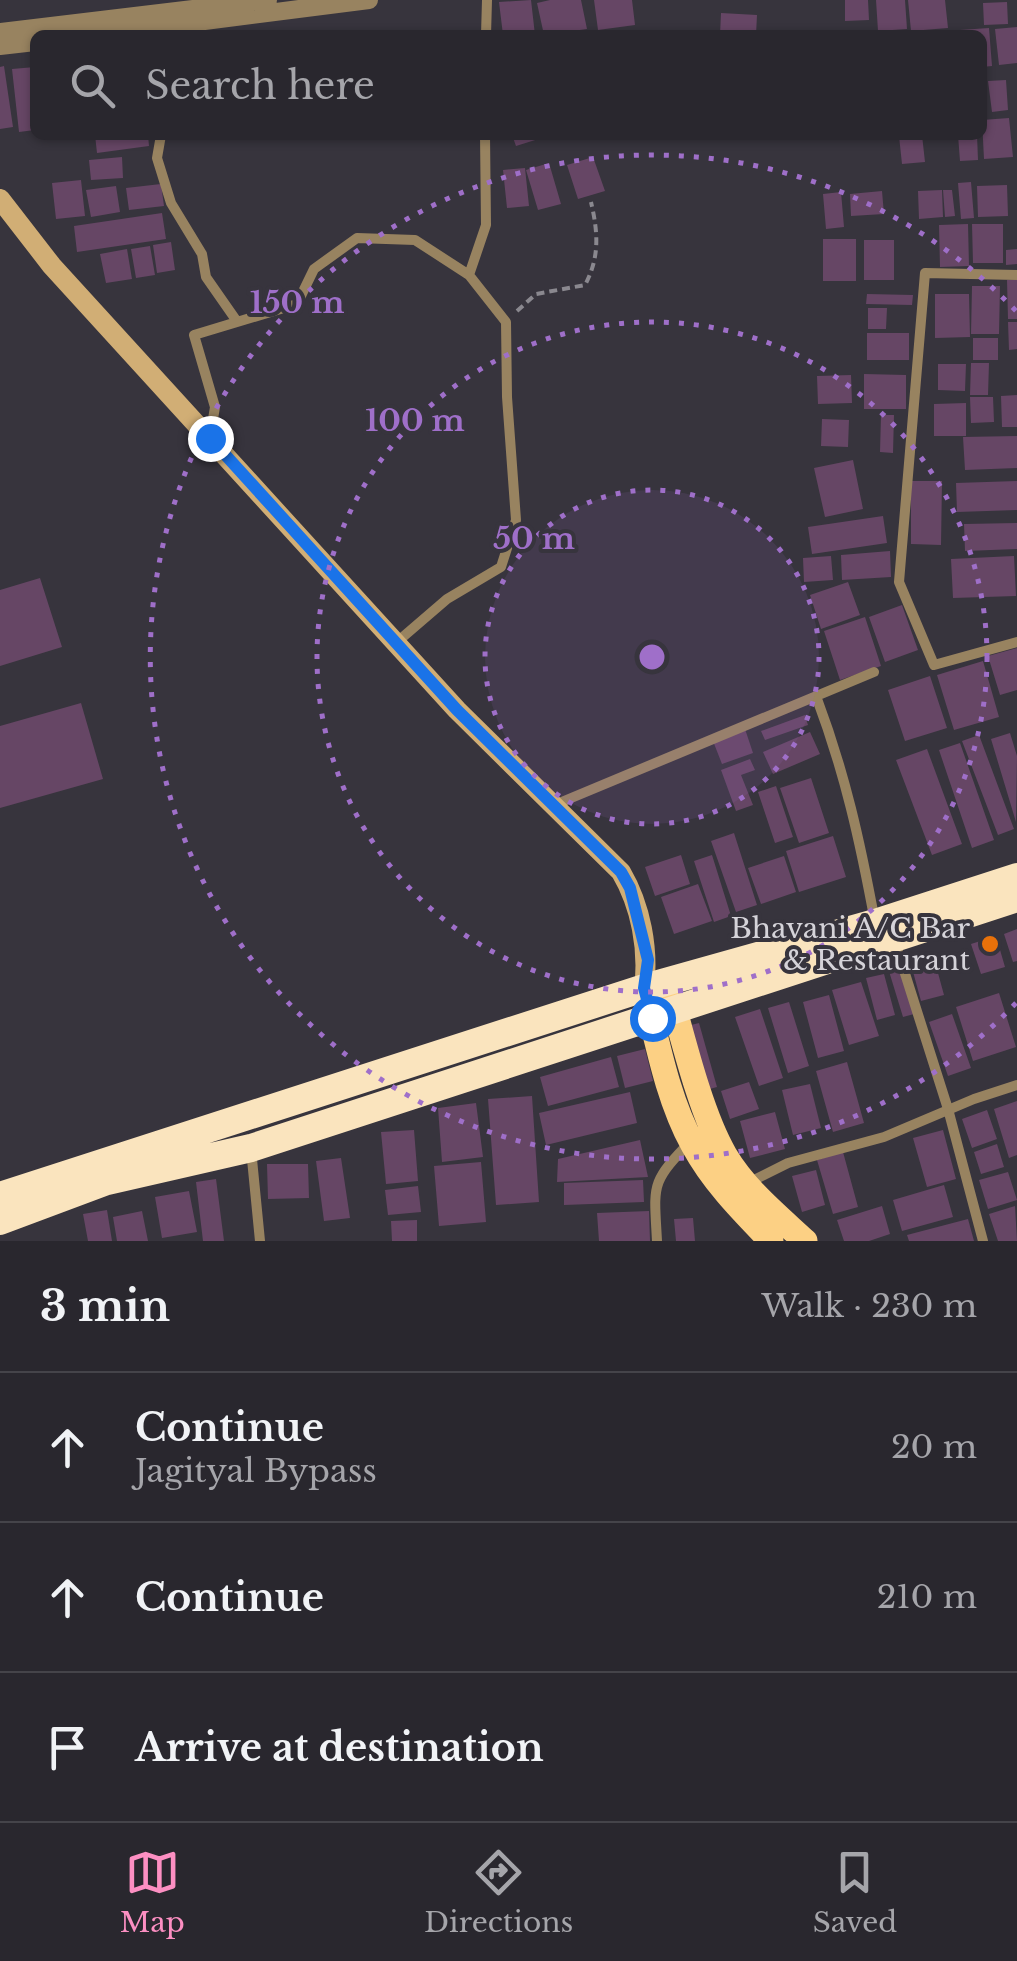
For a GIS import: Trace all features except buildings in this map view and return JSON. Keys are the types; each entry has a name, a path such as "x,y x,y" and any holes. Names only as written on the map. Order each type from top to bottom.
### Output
{"highway":[{"path":"0,1221 107,1181 251,1148 664,1014 1017,877"},
{"path":"0,1196 656,985 1017,898"}],"main road":[{"path":"0,199 52,266 457,710 621,872 630,888 664,1014 724,1154 746,1184 805,1241"},
{"path":"664,1014 670,1085 690,1142 732,1202 771,1241"}],"street":[{"path":"0,32 268,0"},
{"path":"178,30 369,0"},
{"path":"486,30 487,0"},
{"path":"0,46 30,43"},
{"path":"160,140 157,158 171,203 202,254 206,276 236,320"},
{"path":"469,275 486,225 486,140"},
{"path":"210,438 215,407 194,335 297,304 314,269 358,238 414,240 469,275 506,322 516,520 501,567 447,599 397,642"},
{"path":"1017,275 925,273 899,582 934,665 1017,642"},
{"path":"551,806 874,672"},
{"path":"816,696 841,764 884,930 948,1110 983,1241"},
{"path":"746,1184 788,1163 884,1137 1017,1085"},
{"path":"657,1241 654,1187 662,1171 690,1142"},
{"path":"251,1148 260,1241"}],"path":[{"path":"506,322 536,294 586,285 595,267 598,234 591,202"}],"place":[{"name":"Bhavani A/C Bar & Restaurant","path":"990,944"}],"route":[{"path":"210,438 457,710 621,872 640,922 648,960 644,988 652,1018"}]}
